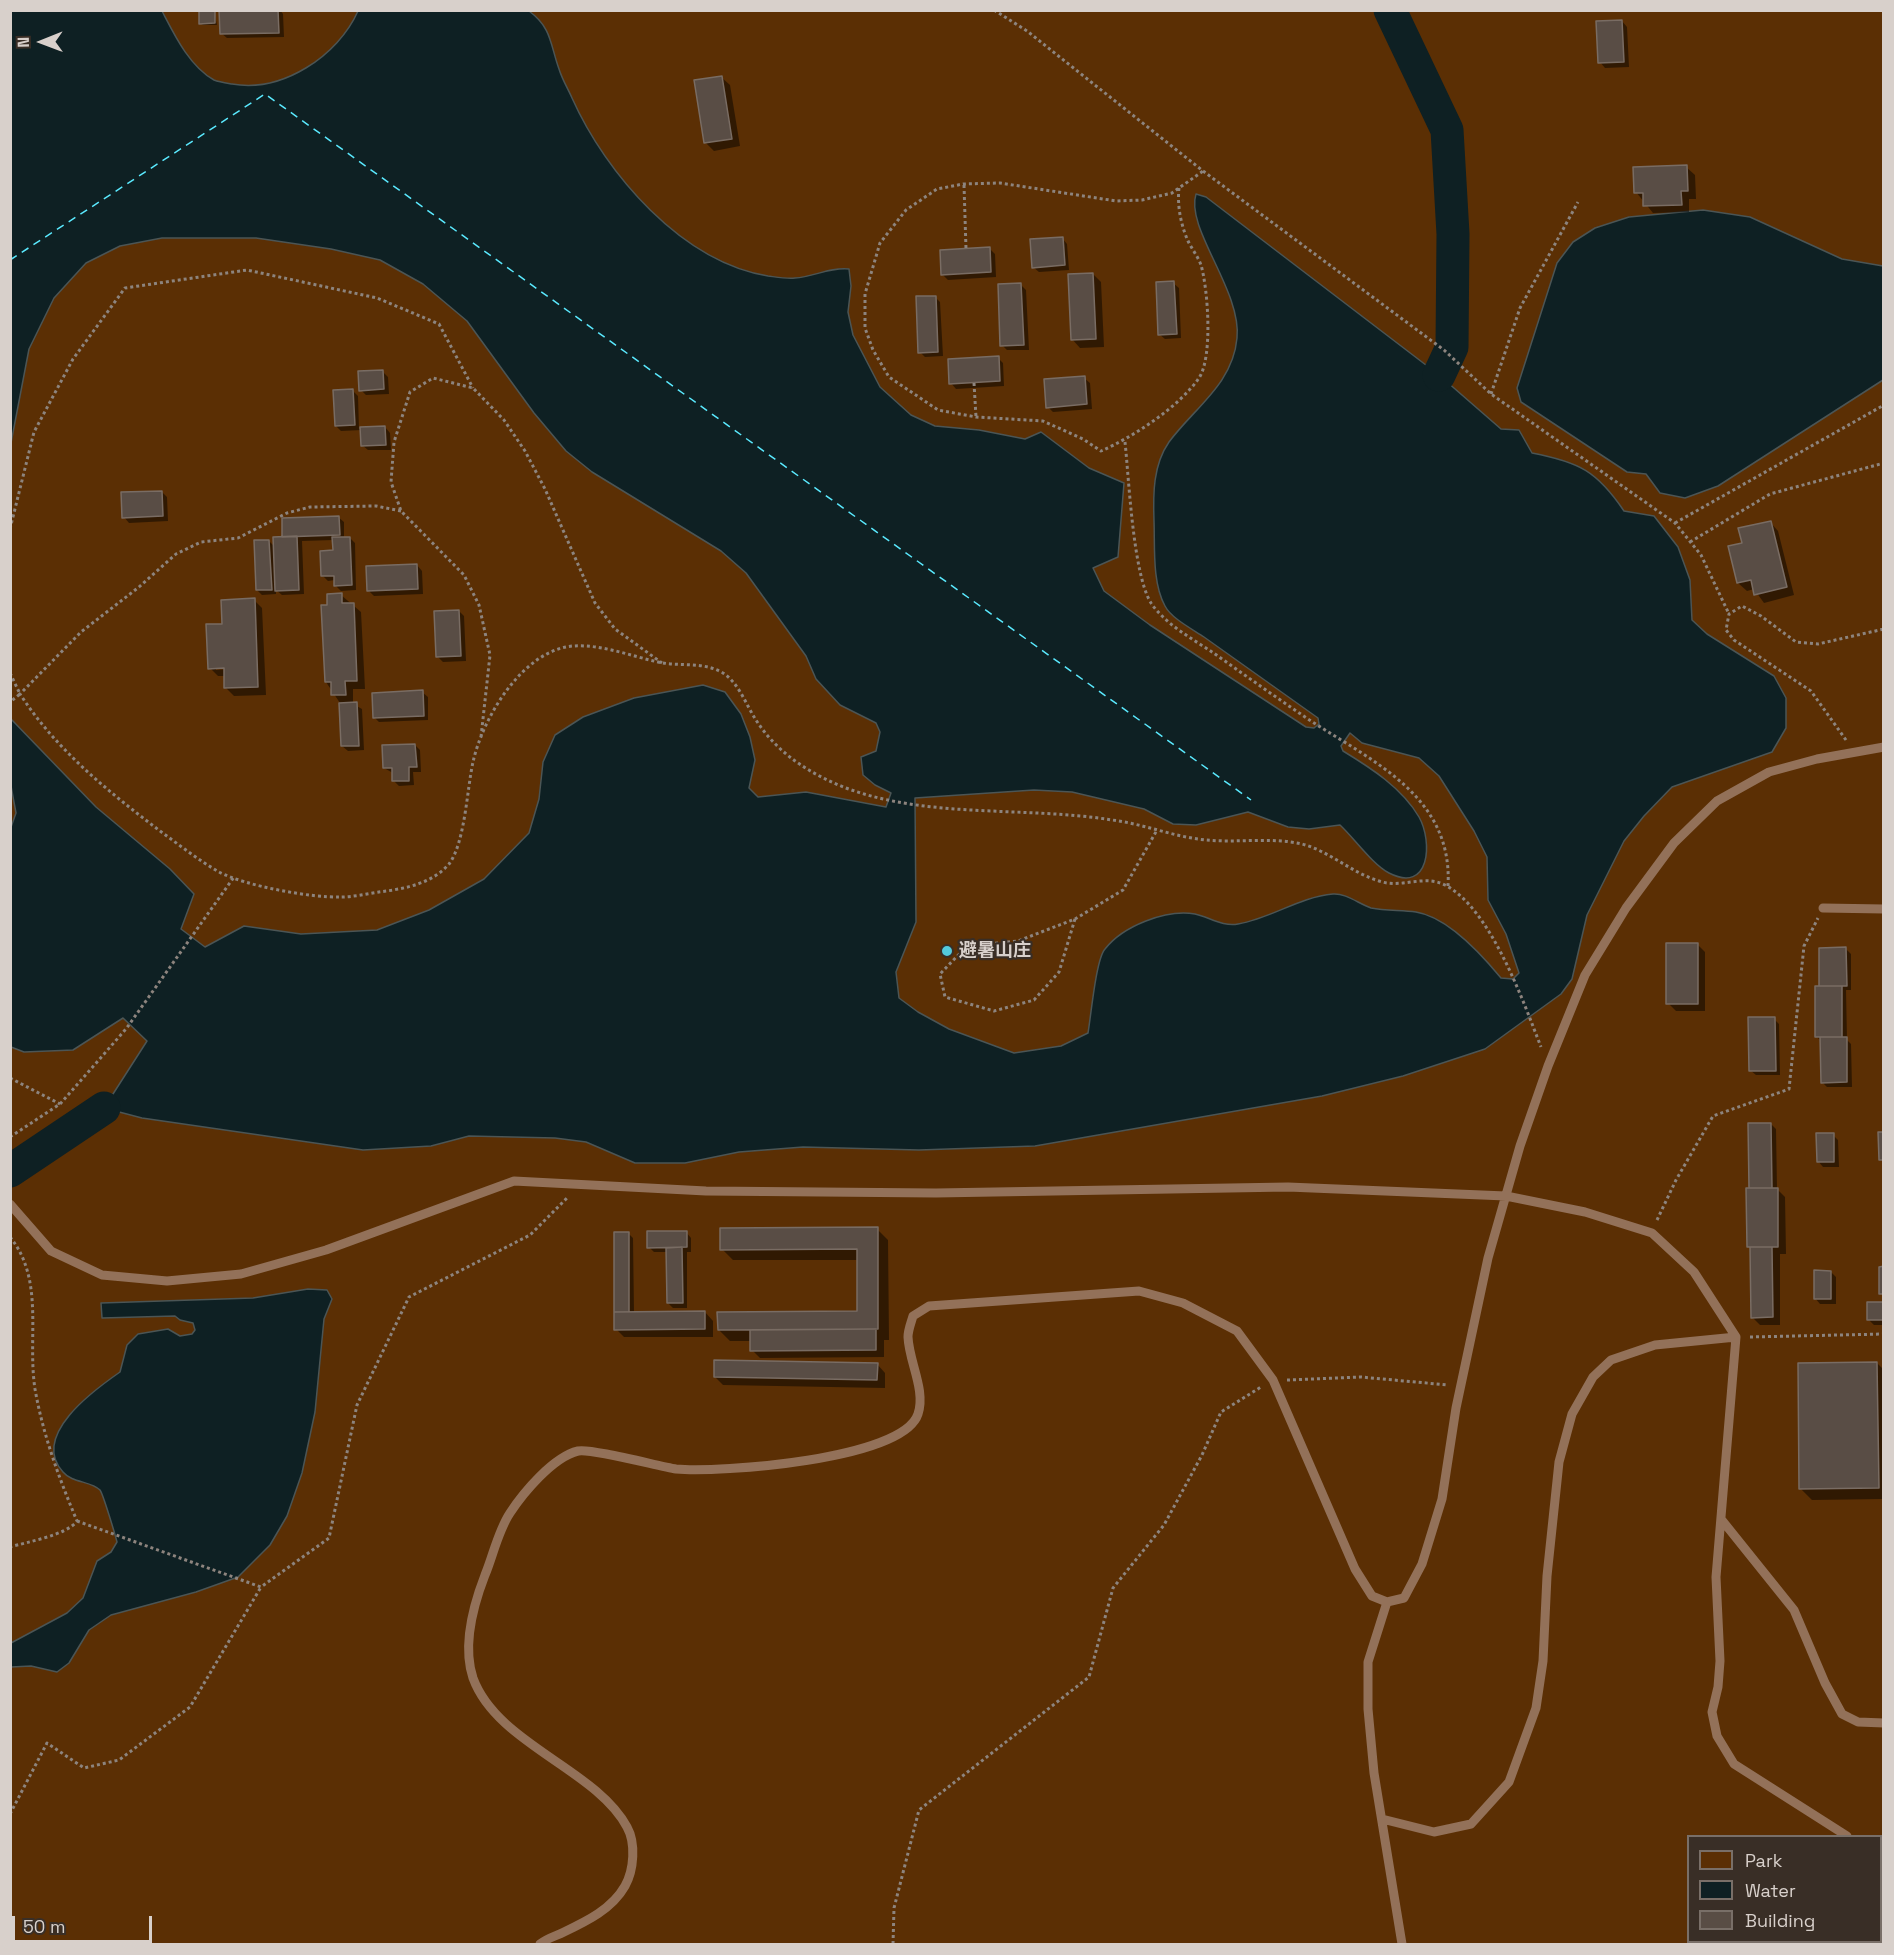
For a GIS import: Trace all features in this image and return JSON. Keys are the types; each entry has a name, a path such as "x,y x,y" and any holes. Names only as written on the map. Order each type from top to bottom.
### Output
{"lane":[{"path":"540,1944 590,1919 611,1904 626,1884 634,1851 628,1827 604,1799 518,1733 491,1707 473,1678 468,1642 476,1600 508,1515 549,1466 579,1450 679,1469 781,1465 878,1444 907,1428 918,1415 919,1391 908,1335 913,1316 929,1306 1139,1291 1183,1303 1237,1331 1273,1380 1355,1569 1372,1596 1387,1602 1404,1598 1422,1564 1442,1499 1461,1386 1488,1258 1520,1146 1548,1065 1585,975 1626,908 1674,843 1717,801 1769,772 1884,747"},
{"path":"1823,908 1884,909"},
{"path":"10,1204 51,1251 102,1275 167,1281 241,1274 326,1251 514,1181 706,1191 924,1193 1288,1187 1506,1196 1586,1212 1652,1233 1694,1272 1736,1337 1716,1577 1720,1661 1718,1687 1712,1712 1717,1736 1734,1764 1845,1835"},
{"path":"1382,1819 1434,1832 1471,1824 1509,1782 1536,1708 1543,1661 1547,1576 1559,1462 1572,1414 1593,1377 1611,1360 1655,1345 1736,1337"},
{"path":"1721,1519 1794,1610 1825,1683 1842,1714 1858,1722 1884,1723"},
{"path":"1387,1602 1368,1662 1368,1709 1382,1819 1402,1944"}],"path":[{"path":"994,10 1027,31 1203,171 1444,350 1491,394 1675,523 1701,555 1729,614 1726,630 1734,640 1810,691 1854,752"},
{"path":"1179,188 1182,226 1200,263 1206,289 1206,354 1200,376 1176,402 1125,441 1101,452 1083,439 1043,421 976,417 938,410 889,377 873,350 866,328 865,294 880,243 906,210 937,189 963,184 1000,183 1116,201 1142,200 1172,193 1179,188 1203,171"},
{"path":"963,184 966,249"},
{"path":"1491,394 1520,308 1578,202"},
{"path":"10,529 34,432 73,359 125,288 247,270 377,298 439,324 473,388 504,420 525,451 595,603 615,629 664,664"},
{"path":"10,673 36,719 70,756 124,803 222,874 269,888 338,897 396,890 434,877 449,864 455,852 471,788 472,765 480,739 490,655 479,605 464,575 401,511 391,482 394,442 410,392 434,378 473,388"},
{"path":"974,383 976,417"},
{"path":"1675,523 1884,405"},
{"path":"1125,441 1137,553 1151,602 1170,623 1318,725 1383,766 1418,797 1442,835 1449,863 1448,886"},
{"path":"1690,542 1770,494 1884,463"},
{"path":"10,702 81,632 139,587 176,554 201,542 238,538 287,513 310,507 376,506 401,511"},
{"path":"1729,614 1742,606 1761,615 1796,642 1818,644 1884,629"},
{"path":"480,739 507,690 533,661 556,648 581,645 664,664 699,664 725,674 739,691 768,738 794,763 847,789 917,804 1113,820 1200,840 1304,844 1383,883 1432,880 1448,886 1469,904 1514,978 1548,1065"},
{"path":"1075,919 1059,972 1034,1000 994,1011 945,997 940,974 967,946 1018,941 1075,919 1123,890 1157,830"},
{"path":"10,1137 60,1104 126,1029 234,877"},
{"path":"1652,1233 1676,1180 1713,1116 1789,1089 1804,946 1823,908"},
{"path":"10,1078 60,1104"},
{"path":"10,1814 47,1743 84,1768 119,1760 189,1707 261,1587 329,1538 357,1405 409,1297 530,1235 581,1185"},
{"path":"10,1236 28,1268 32,1289 35,1388 45,1433 56,1471 77,1521 261,1587"},
{"path":"1736,1337 1884,1334"},
{"path":"893,1944 894,1908 919,1810 1089,1677 1113,1588 1164,1525 1202,1455 1221,1412 1273,1380 1361,1377 1461,1386"},
{"path":"10,1547 48,1537 74,1526 77,1521"}],"green space":[{"name":"避暑山庄","path":"11,11 1883,11 1883,1944 11,1944"}],"water":[{"path":"11,10 162,11 183,49 205,74 220,82 251,85 270,83 306,68 337,43 358,11 529,11 537,17 546,30 562,76 587,127 626,184 650,210 677,234 706,253 736,267 768,276 789,278 835,269 849,269 851,286 848,312 853,335 880,387 911,415 935,426 979,430 1025,439 1041,432 1089,468 1124,483 1118,557 1093,568 1104,591 1150,625 1306,727 1314,728 1319,724 1318,718 1177,619 1165,606 1158,587 1155,564 1154,500 1155,480 1160,460 1169,442 1220,382 1234,354 1237,338 1236,320 1231,300 1198,224 1195,208 1196,194 1206,197 1439,375 1501,429 1519,430 1532,453 1562,460 1586,470 1605,486 1624,511 1654,516 1678,547 1690,580 1692,620 1707,634 1774,676 1786,698 1786,728 1772,752 1672,787 1644,816 1624,841 1587,915 1572,979 1561,994 1485,1049 1403,1076 1322,1096 1035,1146 919,1150 803,1147 739,1152 685,1163 635,1163 586,1142 555,1138 469,1136 431,1146 363,1150 142,1118 104,1108 147,1041 123,1018 73,1050 24,1052 11,1047 10,830 16,813 11,786 11,719 96,807 170,869 194,894 181,929 205,947 244,926 301,934 377,930 429,910 484,879 529,833 539,799 543,762 555,735 583,717 634,698 703,685 725,692 741,714 750,737 755,760 749,788 758,797 806,792 886,807 891,793 875,785 863,775 861,757 876,751 880,732 876,723 840,705 816,679 806,656 746,573 721,551 592,472 566,451 534,413 467,321 423,284 380,260 331,249 256,238 162,238 120,246 86,263 54,298 29,349 11,443","holes":["1350,733 1362,743 1419,758 1439,776 1474,831 1487,857 1488,900 1506,934 1519,973 1513,979 1501,978 1463,938 1428,915 1371,908 1348,897 1333,894 1309,899 1262,917 1232,925 1184,913 1159,917 1134,926 1113,941 1102,955 1096,975 1088,1033 1061,1046 1014,1053 949,1029 918,1012 899,998 896,972 916,922 915,798 1034,790 1072,792 1144,809 1173,824 1196,825 1248,812 1288,827 1309,829 1340,825 1383,869 1403,878 1413,877 1425,862 1426,839 1423,827 1412,807 1395,788 1343,751 1341,746"]},
{"path":"1703,210 1750,217 1842,259 1883,266 1883,380 1718,486 1685,498 1660,493 1646,474 1627,472 1521,402 1517,388 1557,263 1573,242 1595,228 1629,217"},
{"path":"308,1289 327,1290 332,1299 324,1319 315,1412 302,1473 287,1516 270,1545 238,1577 196,1592 111,1615 89,1630 69,1663 57,1672 31,1666 11,1667 11,1643 67,1613 83,1598 97,1561 111,1552 117,1542 100,1490 67,1476 55,1458 54,1444 60,1429 69,1415 82,1402 120,1372 127,1345 138,1334 168,1329 180,1336 192,1334 195,1330 193,1323 180,1320 175,1316 102,1318 101,1303 253,1298"}],"building":[{"path":"199,10 215,10 215,23 199,24"},
{"path":"219,10 278,10 279,33 220,34"},
{"path":"1622,20 1624,62 1598,63 1596,21"},
{"path":"722,76 732,139 704,143 694,80"},
{"path":"1687,165 1688,191 1681,191 1682,205 1643,206 1643,193 1634,193 1633,167"},
{"path":"1063,237 1065,265 1032,268 1030,239"},
{"path":"990,247 991,272 941,275 940,250"},
{"path":"1093,273 1096,339 1071,340 1068,274"},
{"path":"1174,281 1177,334 1158,335 1156,282"},
{"path":"1021,283 1024,345 1000,346 998,284"},
{"path":"916,296 936,296 938,352 918,353"},
{"path":"999,356 1000,381 949,384 948,359"},
{"path":"383,370 384,389 359,391 358,371"},
{"path":"1085,376 1087,404 1046,408 1044,379"},
{"path":"353,389 355,425 335,426 333,390"},
{"path":"385,426 386,445 361,446 360,427"},
{"path":"162,491 163,516 122,518 121,492"},
{"path":"339,516 340,535 282,537 282,518"},
{"path":"1771,521 1787,587 1754,595 1751,580 1737,583 1728,546 1742,543 1738,528"},
{"path":"297,536 299,590 275,591 273,537"},
{"path":"332,537 350,537 352,585 334,586 334,576 321,576 320,551 333,550"},
{"path":"254,540 269,540 272,590 256,590"},
{"path":"417,564 418,589 367,591 366,566"},
{"path":"342,593 342,603 354,603 357,681 345,681 346,695 331,695 331,682 325,682 321,605 327,605 327,594"},
{"path":"255,598 258,687 224,688 224,668 208,669 206,624 222,624 221,600"},
{"path":"459,610 461,656 436,657 434,611"},
{"path":"423,690 424,716 373,718 372,693"},
{"path":"357,702 359,746 341,746 339,703"},
{"path":"415,744 417,767 409,767 409,781 392,781 392,768 383,768 382,745"},
{"path":"1666,943 1698,943 1698,1004 1666,1004"},
{"path":"1846,947 1847,986 1819,986 1819,948"},
{"path":"1815,986 1842,986 1842,1037 1815,1037"},
{"path":"1748,1017 1775,1017 1776,1071 1749,1071"},
{"path":"1820,1037 1847,1037 1847,1082 1821,1083"},
{"path":"1748,1123 1771,1123 1772,1188 1749,1188"},
{"path":"1878,1132 1884,1132 1884,1160 1879,1160"},
{"path":"1816,1133 1834,1133 1834,1162 1817,1162"},
{"path":"1746,1188 1778,1188 1778,1247 1747,1247"},
{"path":"878,1227 878,1329 718,1330 717,1312 857,1311 857,1249 720,1250 720,1228"},
{"path":"647,1231 687,1231 687,1247 647,1248"},
{"path":"614,1232 629,1232 629,1312 614,1312"},
{"path":"682,1247 683,1303 667,1303 666,1248"},
{"path":"1750,1247 1772,1247 1773,1317 1751,1318"},
{"path":"1884,1266 1884,1294 1879,1294 1879,1267"},
{"path":"1814,1270 1831,1271 1831,1299 1814,1299"},
{"path":"1867,1302 1884,1302 1884,1320 1867,1320"},
{"path":"705,1311 705,1329 614,1330 614,1312"},
{"path":"876,1329 876,1350 750,1351 750,1330"},
{"path":"714,1360 878,1363 877,1380 714,1377"},
{"path":"1877,1362 1879,1488 1799,1489 1798,1363"}],"waterway":[{"path":"1390,10 1447,130 1453,234 1452,347 1439,375"},
{"path":"10,1171 104,1108"}],"ferry route":[{"path":"10,260 265,94 1251,800"}],"place":[{"name":"避暑山庄","path":"947,951"}]}
